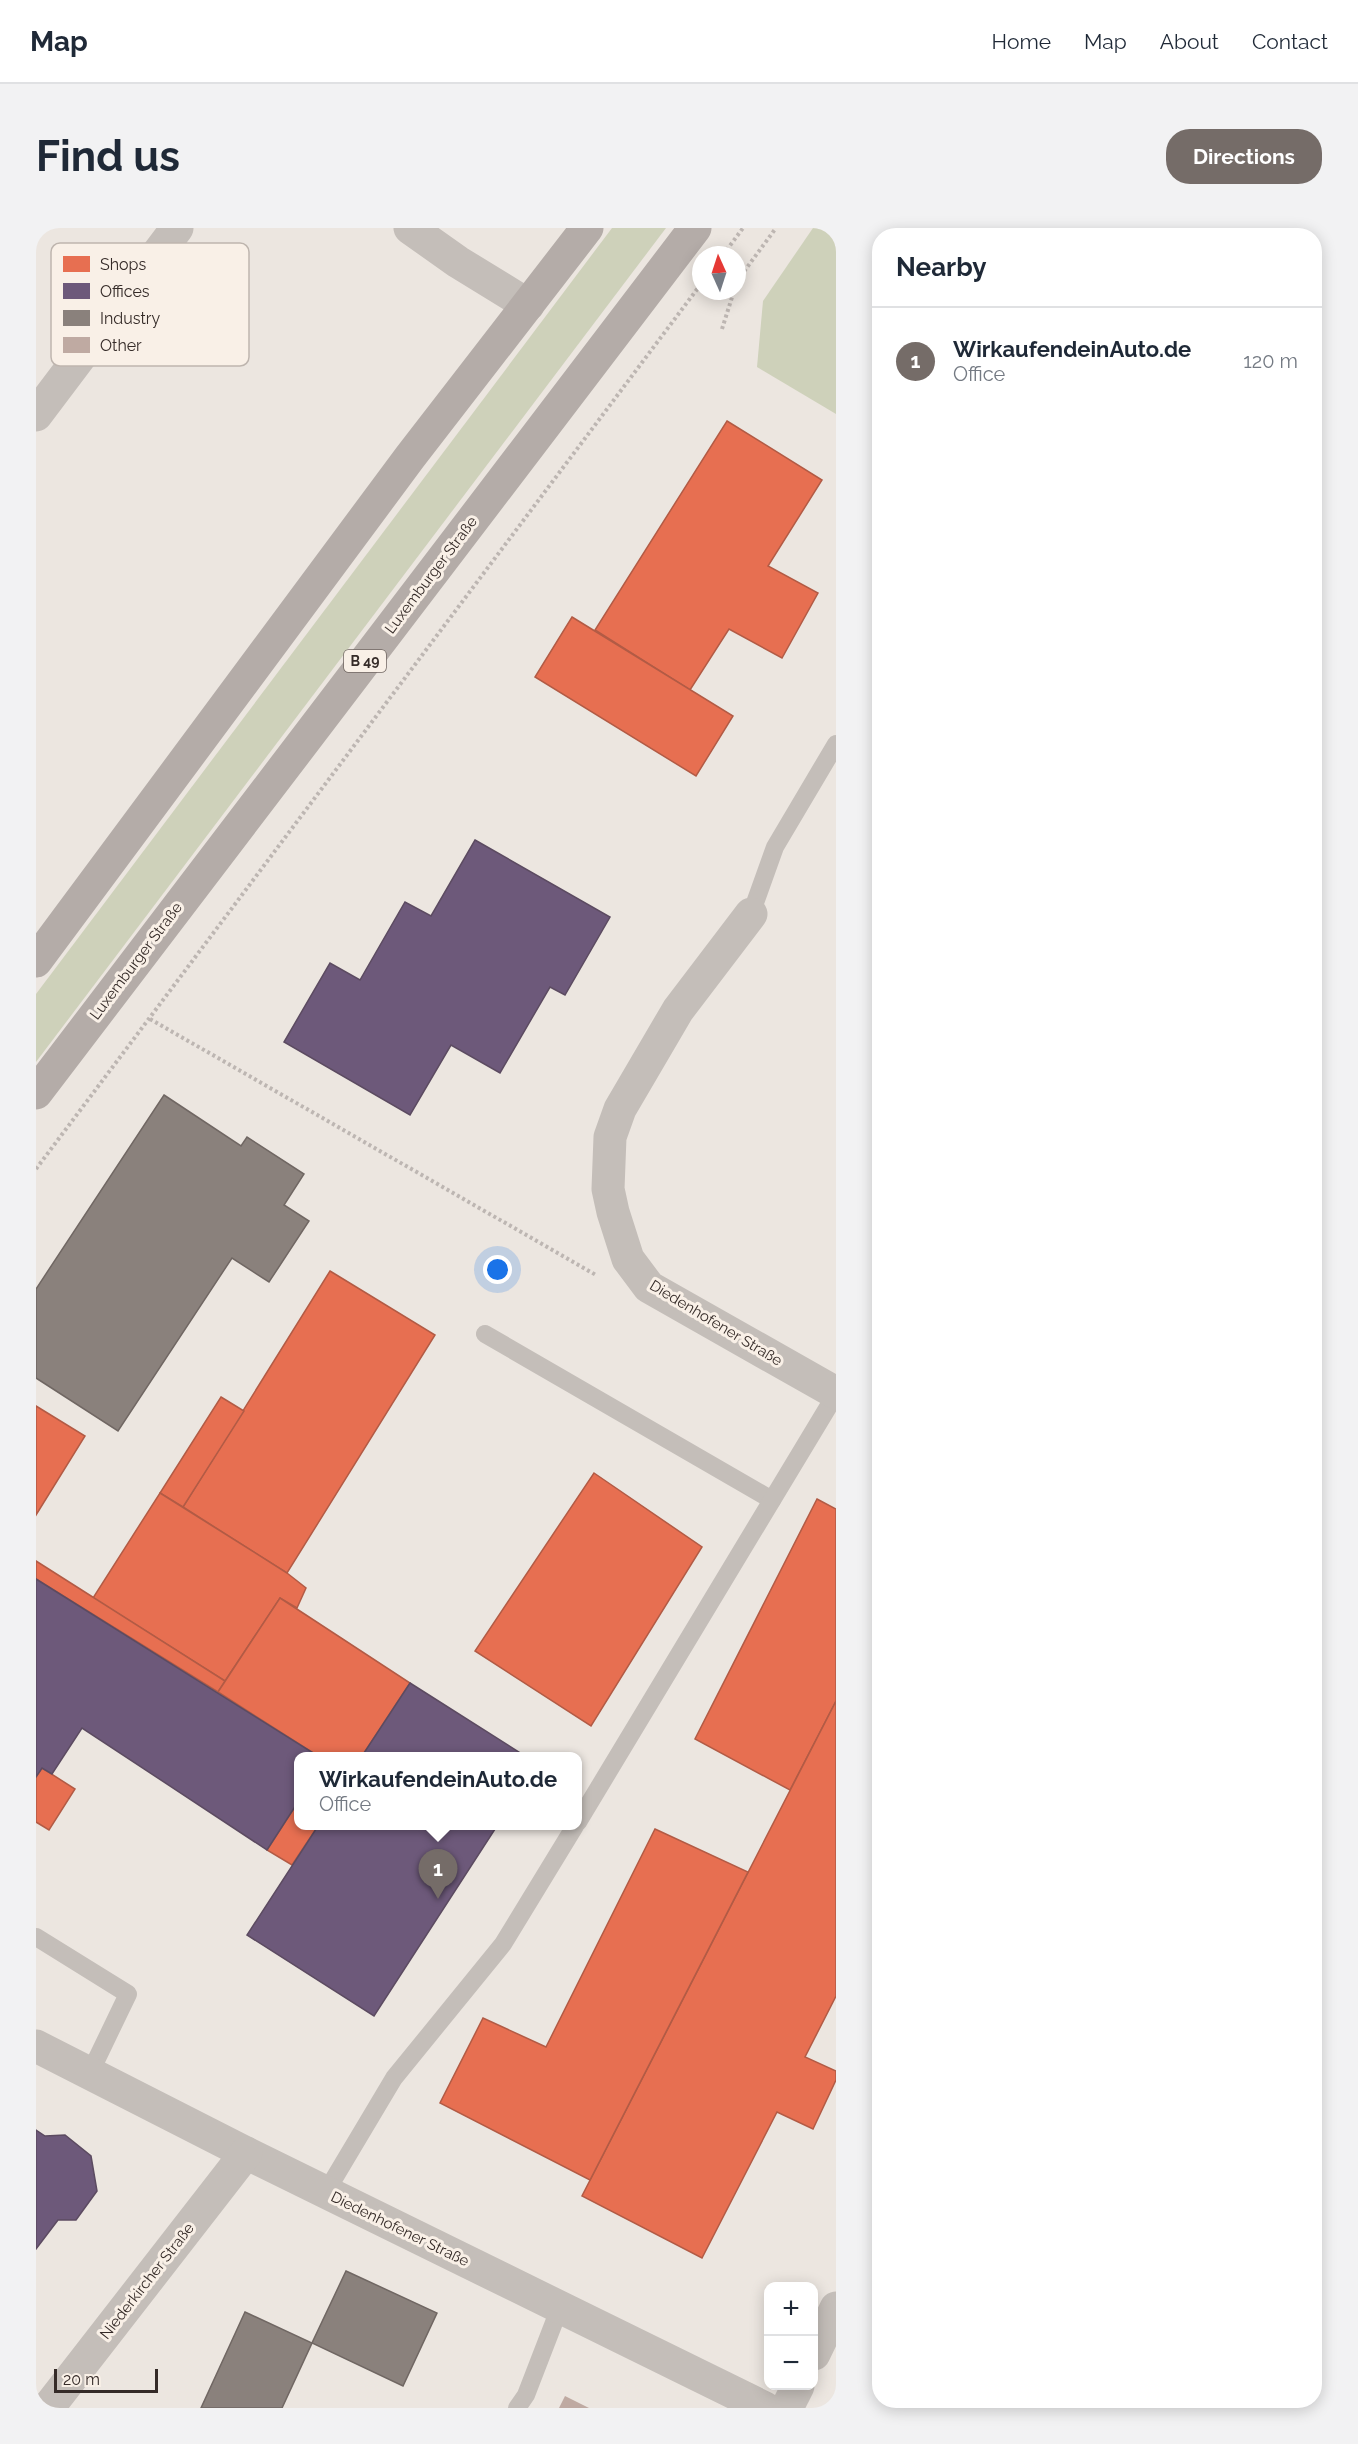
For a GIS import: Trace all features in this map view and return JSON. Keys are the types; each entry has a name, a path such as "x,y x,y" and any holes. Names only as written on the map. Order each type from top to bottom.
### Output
{"main road":[{"path":"36,961 410,457 587,228"},
{"name":"Luxemburger Straße","path":"36,1093 695,228"}],"street":[{"path":"166,243 177,228"},
{"path":"410,228 458,262 528,305"},
{"path":"36,415 73,366"},
{"name":"Diedenhofener Straße","path":"751,914 678,1010 620,1109 610,1137 608,1189 628,1259 649,1287 836,1393"},
{"name":"Diedenhofener Straße","path":"36,2046 246,2153 765,2408"},
{"name":"Niederkircher Straße","path":"48,2408 246,2153"},
{"path":"818,2344 836,2308"},
{"path":"787,2408 796,2390"}],"lane":[{"path":"751,914 775,847 836,744"},
{"path":"485,1334 772,1500"},
{"path":"582,1816 836,1393"},
{"path":"326,2192 394,2078 503,1944 573,1830"},
{"path":"36,1936 128,1994 90,2073"},
{"path":"517,2408 526,2395 560,2307"}],"path":[{"path":"730,246 743,228"},
{"path":"746,269 776,228"},
{"path":"36,1169 692,296"},
{"path":"722,329 731,300"},
{"path":"150,1019 624,1291 649,1287"}],"green space":[{"path":"612,228 666,228 36,1062 36,994"},
{"path":"813,228 836,228 836,414 757,367 763,301"}],"building: Shops":[{"path":"727,421 822,480 768,566 818,593 782,658 729,629 690,690 595,630"},
{"path":"572,617 733,716 696,776 535,677"},
{"path":"330,1271 435,1335 287,1573 183,1507"},
{"path":"221,1397 244,1411 183,1507 160,1493"},
{"path":"36,1406 85,1436 36,1515"},
{"path":"594,1473 702,1547 591,1726 475,1651"},
{"path":"160,1493 287,1573 306,1588 297,1608 280,1598 225,1681 93,1598"},
{"path":"817,1499 836,1509 836,1701 790,1790 695,1739"},
{"path":"36,1561 225,1681 218,1692 36,1579"},
{"path":"280,1598 410,1683 365,1752 312,1752 218,1692"},
{"path":"836,1701 836,1996 805,2057 836,2071 836,2080 813,2129 777,2112 702,2258 582,2196"},
{"path":"42,1768 75,1789 49,1830 36,1822 36,1777"},
{"path":"294,1808 294,1830 315,1830 292,1865 267,1850"},
{"path":"655,1829 748,1872 590,2180 440,2103 483,2018 546,2047"}],"building: Offices":[{"path":"475,840 610,917 565,995 550,987 500,1073 451,1045 410,1115 284,1042 330,963 360,980 405,902 431,916"},
{"path":"36,1579 312,1752 294,1752 294,1808 267,1850 82,1728 52,1774 42,1768 36,1777"},
{"path":"410,1683 519,1752 365,1752"},
{"path":"315,1830 494,1830 374,2016 247,1935"},
{"path":"36,2130 45,2136 65,2135 91,2156 97,2191 76,2220 58,2220 36,2249"}],"building: Industry":[{"path":"164,1095 241,1146 247,1137 304,1174 284,1205 309,1221 269,1282 232,1258 118,1431 36,1378 36,1289"},
{"path":"346,2271 437,2313 403,2386 312,2343"},
{"path":"245,2312 312,2343 282,2408 201,2408"}],"building: Other":[{"path":"565,2396 589,2408 559,2408"}],"place":[{"name":"WirkaufendeinAuto.de","path":"438,1899"}]}
